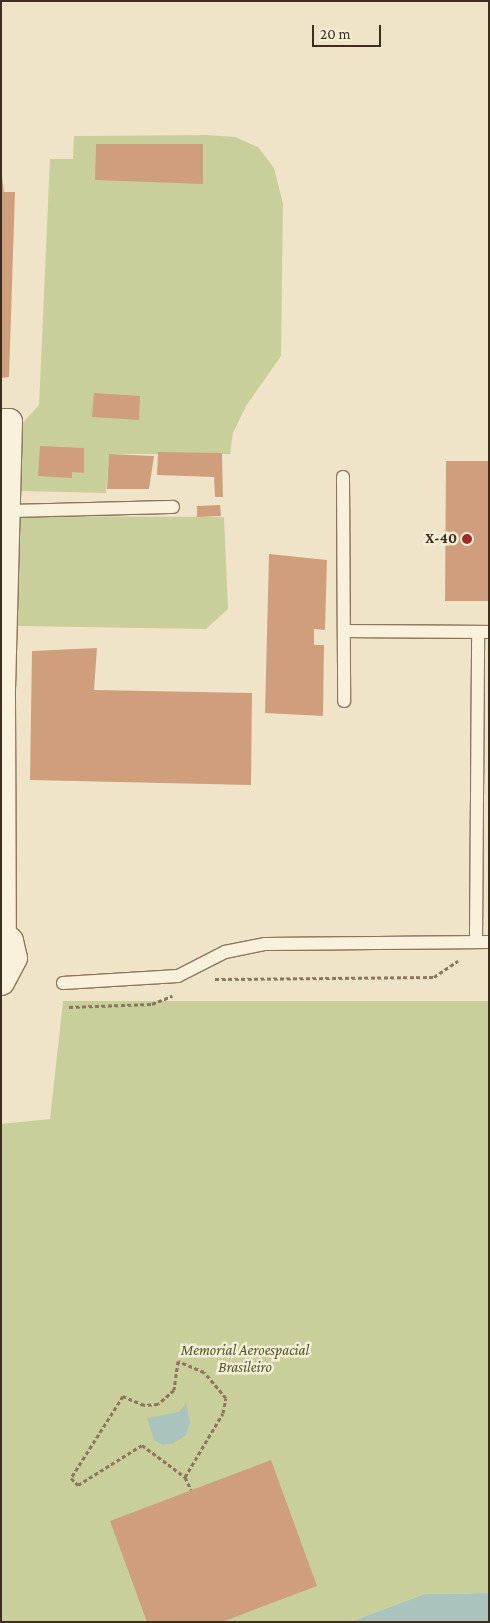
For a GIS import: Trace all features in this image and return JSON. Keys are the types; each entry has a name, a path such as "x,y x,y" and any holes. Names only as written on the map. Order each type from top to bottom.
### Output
{"street":[{"path":"1,422 9,422 2,933 14,958 1,982"}],"lane":[{"path":"343,477 346,631 344,701"},
{"path":"7,511 173,507"},
{"path":"63,983 178,976 225,952 265,944 483,942 484,632 346,631"}],"path":[{"path":"212,979 434,977 483,942"},
{"path":"69,1007 152,1004 178,993"},
{"path":"185,1477 223,1413 226,1398 204,1372 178,1361 174,1390 158,1404 144,1405 123,1396 71,1478 78,1485 142,1445 185,1477 191,1490"}],"green space":[{"path":"207,135 235,137 258,147 274,168 283,204 281,356 246,406 233,433 230,454 109,454 106,493 21,491 15,485 17,429 39,405 50,159 73,159 74,136"},
{"path":"16,516 224,517 228,609 206,629 15,626"},
{"name":"Memorial Aeroespacial Brasileiro","path":"63,1001 489,1001 489,1593 425,1594 349,1622 1,1622 1,1124 50,1119"}],"water":[{"path":"186,1403 190,1422 186,1435 174,1443 162,1445 154,1440 147,1418 179,1412"},
{"path":"489,1593 489,1622 349,1622 425,1594"}],"building":[{"path":"96,144 203,144 203,184 95,180"},
{"path":"1,168 4,192 15,192 9,377 1,378"},
{"path":"94,393 140,396 139,420 92,417"},
{"path":"40,446 84,448 84,473 72,472 72,478 38,476"},
{"path":"158,452 222,453 223,497 215,497 214,477 157,475"},
{"path":"109,454 154,456 149,489 107,489"},
{"name":"X-40","path":"446,461 489,461 489,601 445,601"},
{"path":"220,505 221,516 197,517 197,506"},
{"path":"269,554 327,560 325,630 314,629 314,645 324,645 323,716 265,713"},
{"path":"97,648 94,690 252,693 251,785 30,780 32,651"},
{"path":"271,1460 317,1586 222,1622 147,1622 110,1521"}],"place":[{"name":"X-40","path":"467,539"}]}
